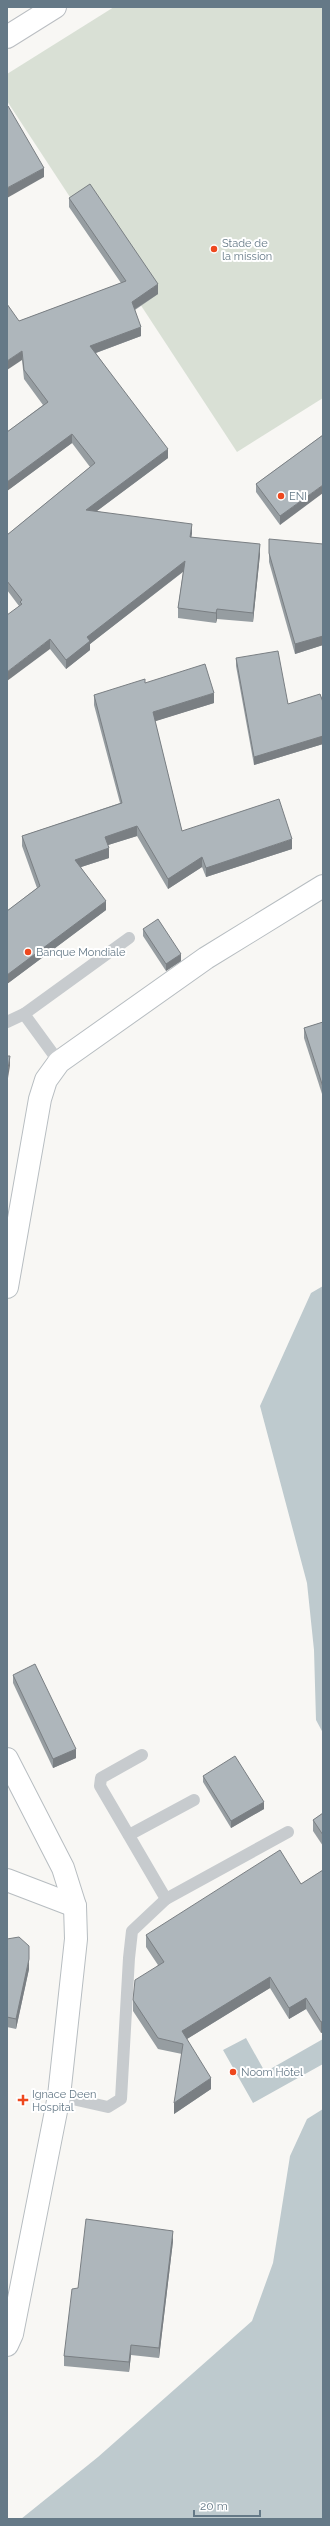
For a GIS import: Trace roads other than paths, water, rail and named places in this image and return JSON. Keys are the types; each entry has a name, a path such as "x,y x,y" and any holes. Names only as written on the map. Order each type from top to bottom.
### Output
{"street":[{"path":"7,37 55,7"},
{"path":"7,1287 40,1099 46,1080 59,1062 206,958 323,886"},
{"path":"7,1758 63,1868 75,1906 76,1939 59,2096 12,2334 7,2344"},
{"path":"7,1880 75,1906"}],"lane":[{"path":"7,1022 24,1014 128,938"},
{"path":"24,1014 59,1062"},
{"path":"142,1755 101,1778 100,1786 166,1900"},
{"path":"129,1835 194,1800"},
{"path":"59,2096 108,2107 121,2099 128,1958 132,1931 166,1900 288,1832"}],"place":[{"name":"Stade de la mission","path":"214,249"},
{"name":"ENI","path":"281,496"},
{"name":"Banque Mondiale","path":"28,952"},
{"name":"Noom Hôtel","path":"233,2072"},
{"name":"Ignace Deen Hospital","path":"23,2100"}]}
